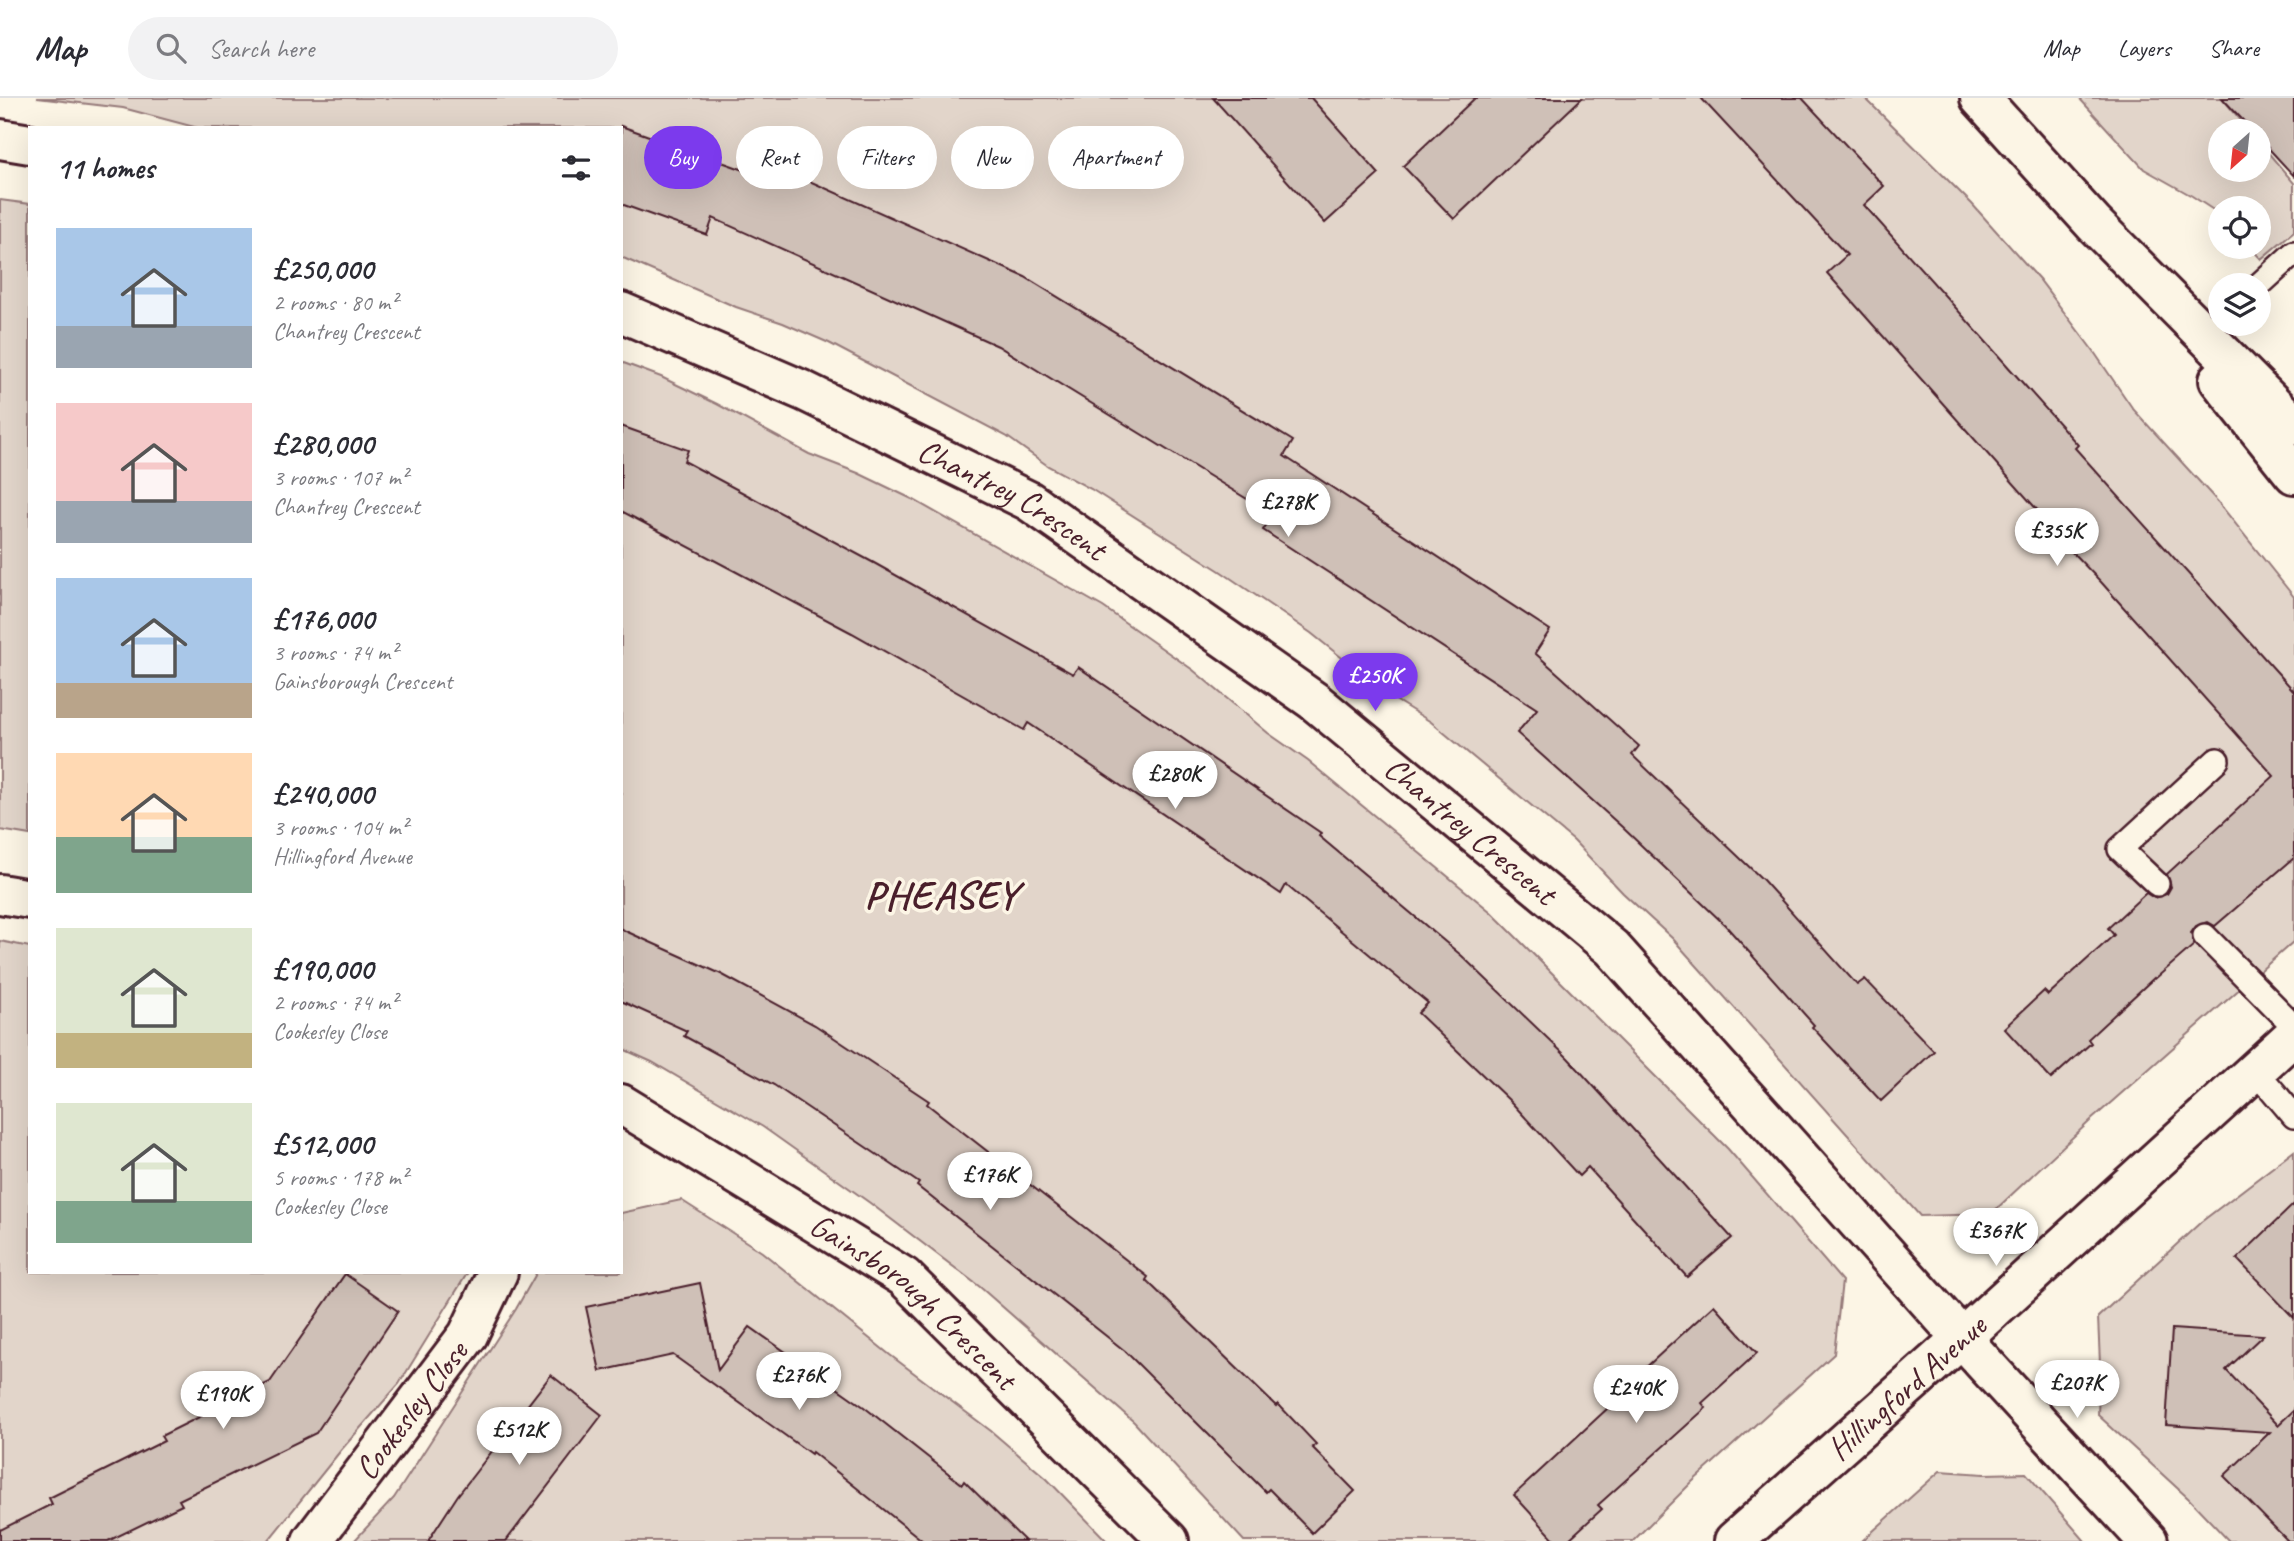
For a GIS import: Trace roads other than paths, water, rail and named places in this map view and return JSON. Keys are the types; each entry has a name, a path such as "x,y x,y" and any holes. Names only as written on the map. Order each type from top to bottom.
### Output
{"street":[{"path":"1980,98 2094,224 2294,474"},
{"path":"0,139 28,144"},
{"path":"2094,224 2208,324"},
{"name":"Chantrey Crescent","path":"623,313 804,391 1029,501 1314,701 1612,948 2148,1541"},
{"path":"2220,336 2294,425"},
{"path":"0,894 28,899"},
{"name":"Hillingford Avenue","path":"1734,1541 1962,1338 2294,1035"},
{"name":"Gainsborough Crescent","path":"623,1105 904,1277 1169,1541"},
{"name":"Cookesley Close","path":"312,1541 468,1335 497,1274"}],"lane":[{"path":"2271,274 2294,253"},
{"path":"2157,884 2120,849 2217,760"},
{"path":"2205,936 2294,1026"},
{"path":"2256,1071 2294,1116"}],"district":[{"name":"PHEASEY","path":"942,895"}]}
